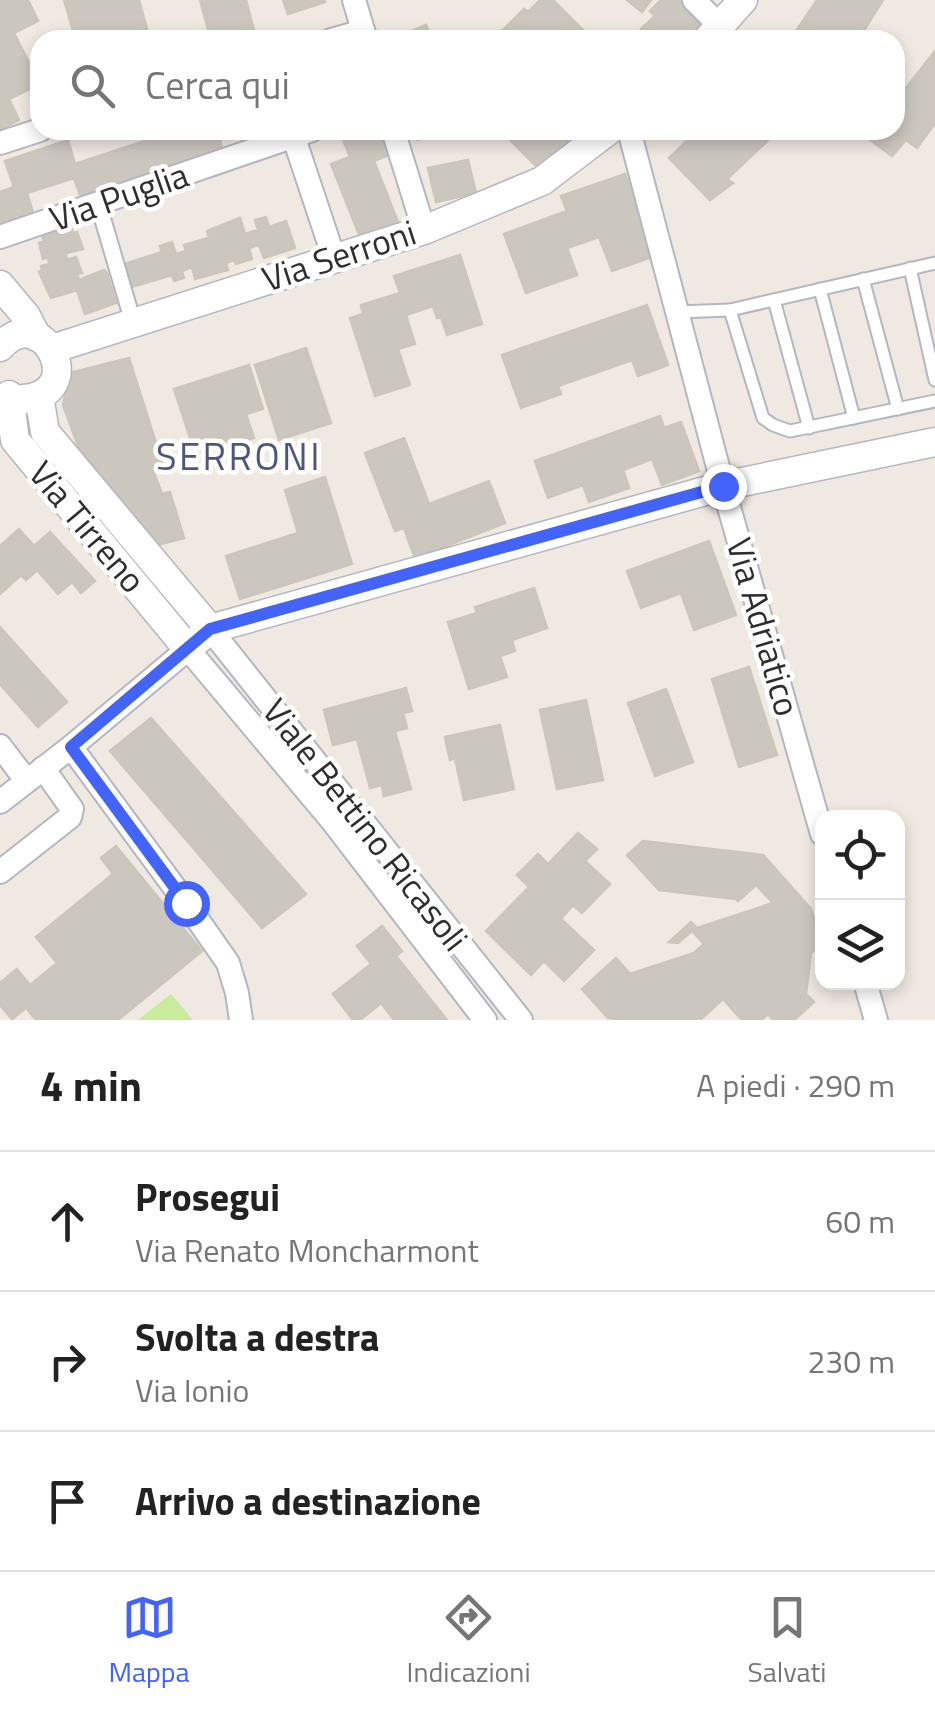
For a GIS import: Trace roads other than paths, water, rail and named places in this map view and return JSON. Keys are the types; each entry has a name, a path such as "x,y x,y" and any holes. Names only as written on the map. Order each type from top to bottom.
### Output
{"street":[{"path":"354,0 363,30"},
{"path":"694,0 712,30"},
{"path":"717,30 743,0"},
{"path":"0,143 30,133"},
{"name":"Via Puglia","path":"0,237 285,140"},
{"path":"304,140 334,258"},
{"path":"396,140 424,230"},
{"name":"Via Serroni","path":"1,342 22,335 44,343 133,322 424,230 542,180 596,140"},
{"name":"Via Adriatico","path":"632,140 723,486 815,810"},
{"path":"98,203 133,322"},
{"path":"0,285 26,316 58,368 49,389 39,396 22,399 4,391"},
{"name":"Via Tirreno","path":"4,391 8,432 188,649"},
{"name":"Via Tirreno","path":"39,396 46,432 210,629"},
{"path":"0,802 210,629 723,486 935,442"},
{"name":"Viale Bettino Ricasoli","path":"210,629 521,1020"},
{"name":"Viale Bettino Ricasoli","path":"188,649 333,822 485,1020"},
{"path":"0,746 72,809 70,817 0,872"},
{"path":"71,747 228,963 240,1020"},
{"path":"867,990 876,1020"}],"lane":[{"path":"677,312 730,310 935,263"},
{"path":"910,268 935,380"},
{"path":"863,279 898,409"},
{"path":"820,289 854,418"},
{"path":"774,300 809,428"},
{"path":"730,310 763,418 773,425 790,432 935,401"}],"district":[{"name":"SERRONI","path":"239,457"}]}
